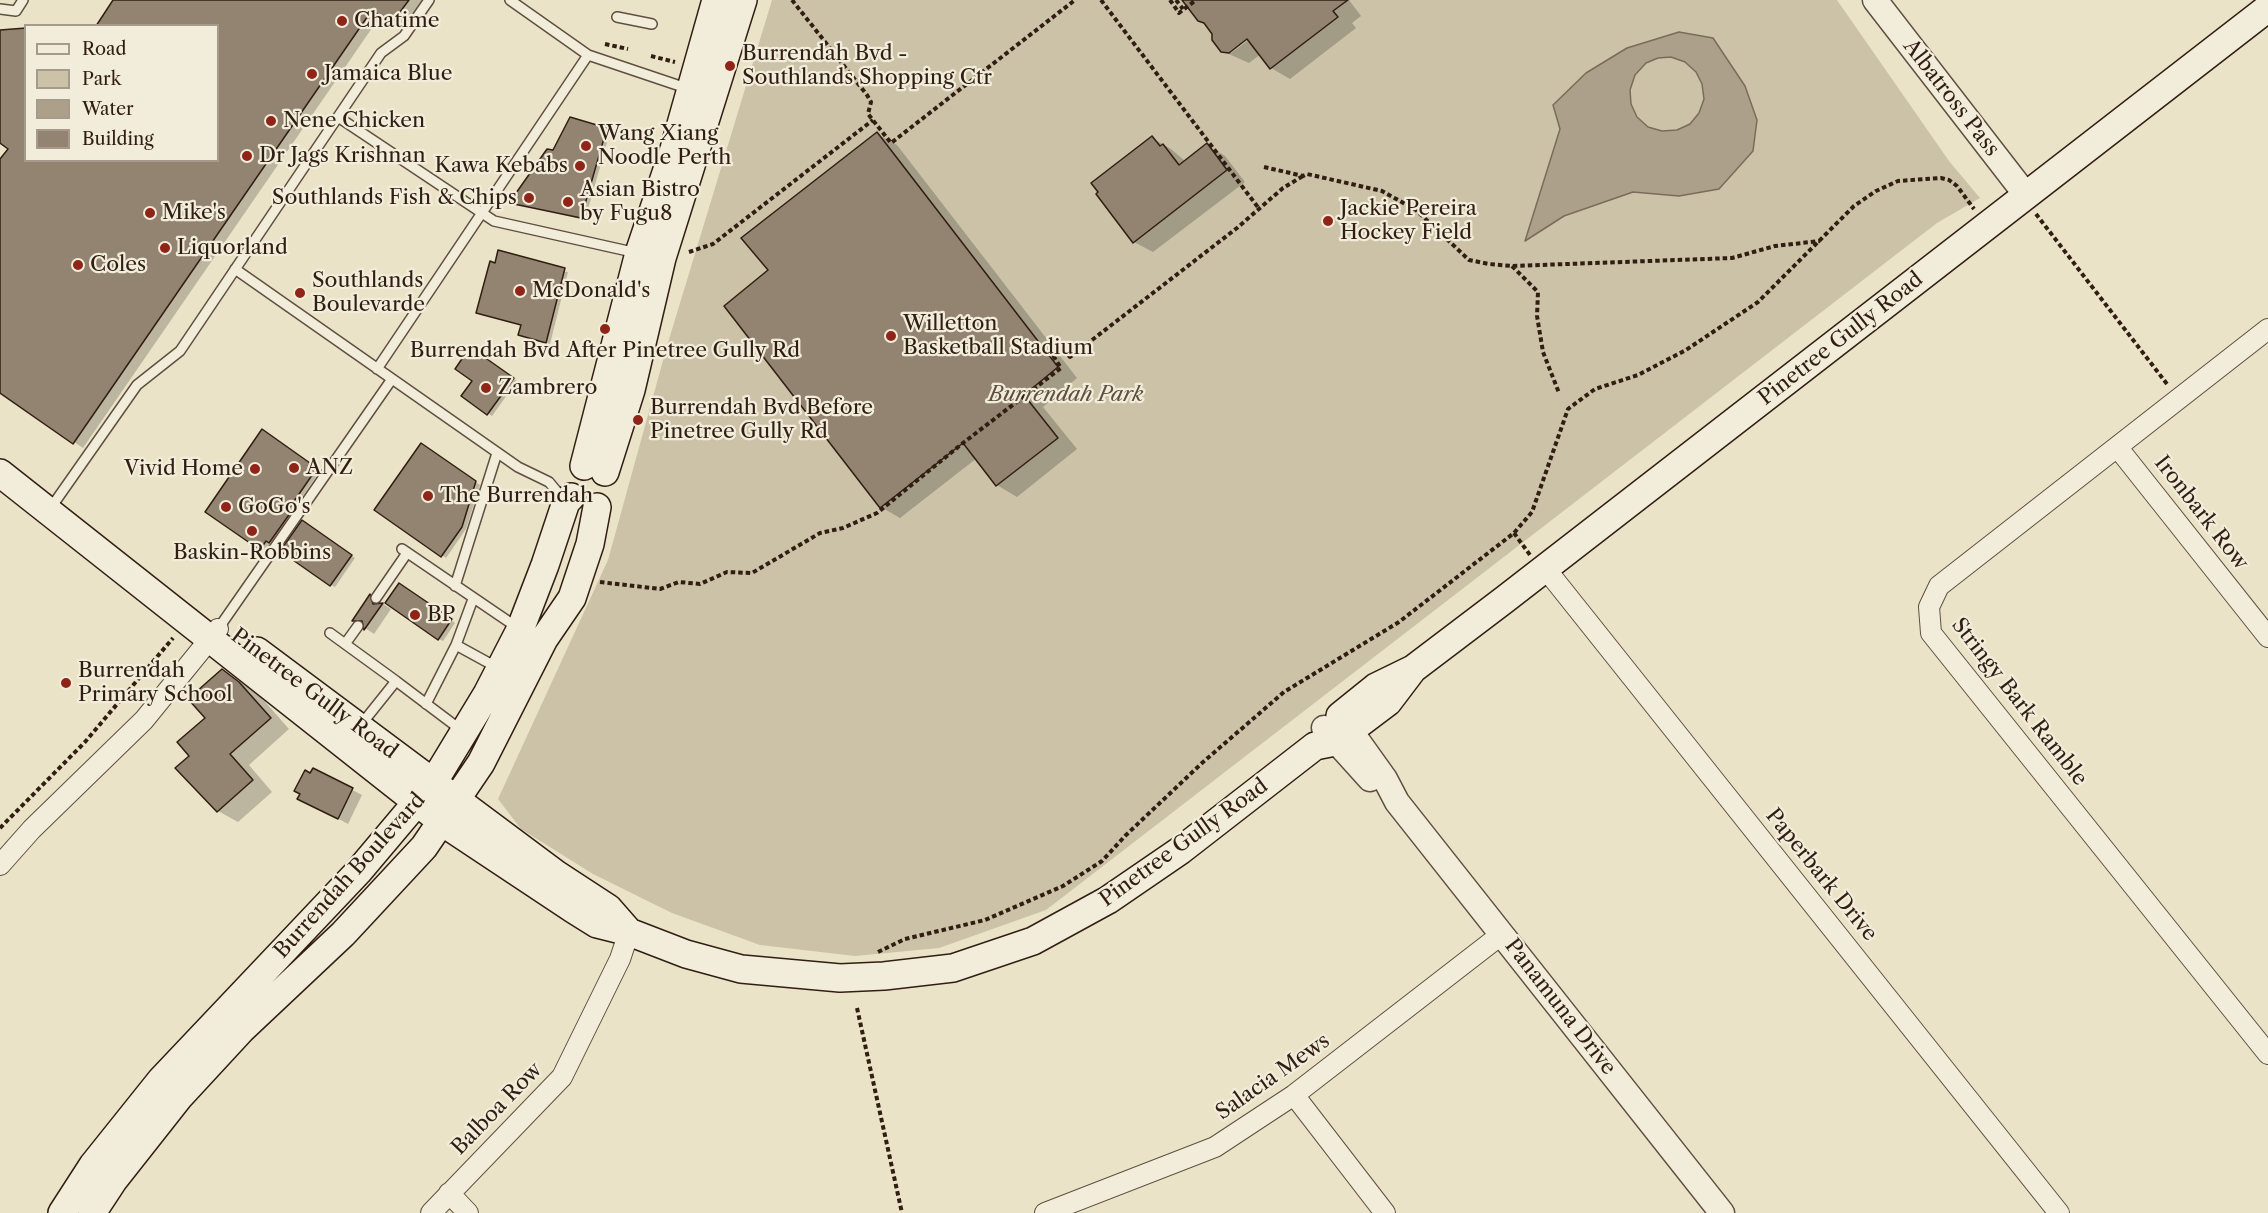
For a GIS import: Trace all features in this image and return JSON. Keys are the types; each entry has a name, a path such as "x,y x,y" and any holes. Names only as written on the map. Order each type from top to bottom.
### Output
{"main road":[{"path":"701,93 716,0"},
{"path":"594,469 610,486 609,494 597,507 582,507 568,499 568,484 570,478 594,469 638,360 651,256 674,149 743,0"},
{"name":"Pinetree Gully Road","path":"0,454 53,504 597,924 629,932 686,954 753,970 840,978 953,968 1033,941 1108,900 1181,850 1333,732 1388,702 1413,669 1538,563 2032,203 2268,8"},
{"path":"594,469 613,352 651,256"},
{"path":"613,352 638,360"},
{"name":"Pinetree Gully Road","path":"0,473 53,504"},
{"name":"Burrendah Boulevard","path":"62,1213 93,1165 161,1080 358,872 425,793 464,732 520,630 546,565 568,499"},
{"name":"Burrendah Boulevard","path":"92,1213 113,1181 180,1096 241,1030 382,894 424,847 481,763 544,639 572,598 581,576 597,507"}],"street":[{"name":"Albatross Pass","path":"1875,0 2032,203"},
{"name":"Stringy Bark Ramble","path":"2268,329 1939,586 1929,607 1931,633 2268,1054"},
{"name":"Ironbark Row","path":"2118,448 2268,637"},
{"name":"Paperbark Drive","path":"1538,563 2059,1213"},
{"path":"0,865 32,829 144,720 217,630"},
{"name":"Panamuna Drive","path":"1333,732 1385,779 1397,802 1722,1213"},
{"name":"Balboa Row","path":"430,1213 562,1077 620,959 629,932"},
{"name":"Salacia Mews","path":"1045,1213 1215,1147 1294,1095 1502,934"},
{"path":"1294,1095 1385,1213"},
{"path":"449,1193 468,1213"}],"lane":[{"path":"0,9 16,11 23,0"},
{"path":"53,504 137,385 180,351 381,53 404,36 429,0"},
{"path":"510,0 588,55 701,93"},
{"path":"617,17 652,24"},
{"path":"377,369 588,55"},
{"path":"338,117 494,221 651,256"},
{"path":"235,270 497,453 518,467 549,482 568,499"},
{"path":"217,630 392,380"},
{"path":"455,586 497,453"},
{"path":"376,598 405,551 520,630"},
{"path":"426,704 456,645 473,599"},
{"path":"345,644 358,626"},
{"path":"330,633 464,732"},
{"path":"456,645 500,669"},
{"path":"352,736 396,681"}],"path":[{"path":"792,0 867,95 871,102 868,114 891,143 1075,0"},
{"path":"1101,0 1260,210"},
{"path":"1170,0 1179,13 1196,0"},
{"path":"1176,0 1183,9"},
{"path":"651,56 675,62"},
{"path":"689,252 713,244 873,120"},
{"path":"1264,167 1303,176"},
{"path":"581,576 608,584 660,589 679,582 700,584 727,572 752,573 820,533 843,528 877,513 1061,368 1054,357 1064,350 1070,357 1260,210 1283,188 1307,174 1382,191 1416,210 1469,260 1512,266 1731,258 1776,246 1820,241"},
{"path":"868,957 905,939 985,920 1063,885 1102,861 1125,836 1202,764 1284,692 1399,622 1514,533 1532,512 1568,409 1595,389 1638,375 1686,350 1758,302 1854,206 1876,191 1898,181 1949,180 1977,212"},
{"path":"2032,203 2036,215 2178,398"},
{"path":"1512,266 1538,292 1537,315 1544,352 1559,393"},
{"path":"1514,533 1538,563"},
{"path":"0,828 114,711 177,633"},
{"path":"857,1008 902,1213"}],"green space":[{"name":"Burrendah Park","path":"772,0 1837,0 1949,161 1980,198 1937,223 1046,910 939,948 855,956 760,945 672,913 593,874 521,829 498,799 608,560 667,346"}],"water":[{"path":"1679,32 1713,38 1745,86 1757,120 1753,151 1719,189 1679,196 1633,192 1564,216 1525,241 1560,129 1553,105 1586,73 1627,48","holes":["1671,57 1685,62 1696,72 1702,84 1704,99 1699,113 1690,124 1677,130 1662,131 1648,127 1637,117 1631,104 1630,90 1635,75 1646,63 1658,58"]}],"building":[{"path":"113,0 409,0 391,24 372,10 73,444 0,393 0,159 8,149 0,143 0,30 24,28 24,162 219,162 219,24 97,24"},
{"path":"1182,0 1348,0 1333,11 1338,17 1270,69 1247,39 1229,53 1221,52 1204,23 1198,21"},
{"path":"570,117 607,128 581,218 509,203 547,149 553,150"},
{"name":"Willetton Basketball Stadium","path":"877,132 1058,367 1024,395 1058,438 996,486 963,443 880,508 724,306 768,270 741,238"},
{"path":"1152,136 1160,146 1163,144 1179,165 1207,143 1227,170 1133,243 1096,194 1098,192 1091,183"},
{"name":"McDonald's","path":"498,250 565,268 546,343 518,335 521,325 476,313 490,261 495,263"},
{"name":"Zambrero","path":"470,347 514,378 487,415 461,396 472,381 455,369"},
{"path":"262,429 317,468 288,510 291,512 269,543 266,541 260,550 205,512"},
{"name":"The Burrendah","path":"421,443 476,481 462,527 441,557 374,510"},
{"path":"302,520 352,555 330,586 280,551"},
{"path":"399,583 452,619 438,640 385,603"},
{"path":"370,594 373,604 383,603 364,630 362,621 352,621"},
{"path":"222,669 239,682 271,718 230,754 253,780 217,812 175,768 189,756 177,742 205,718 188,699"},
{"path":"313,768 353,788 338,819 297,799 300,794 294,791 305,770 310,773"}],"place":[{"name":"Chatime","path":"342,21"},
{"name":"Burrendah Bvd - Southlands Shopping Ctr","path":"730,66"},
{"name":"Jamaica Blue","path":"312,74"},
{"name":"Nene Chicken","path":"271,121"},
{"name":"Wang Xiang Noodle Perth","path":"586,146"},
{"name":"Dr Jags Krishnan","path":"247,156"},
{"name":"Kawa Kebabs","path":"580,166"},
{"name":"Southlands Fish & Chips","path":"529,198"},
{"name":"Asian Bistro by Fugu8","path":"568,202"},
{"name":"Mike's","path":"150,213"},
{"name":"Jackie Pereira Hockey Field","path":"1328,221"},
{"name":"Liquorland","path":"165,248"},
{"name":"Coles","path":"78,265"},
{"name":"McDonald's","path":"520,291"},
{"name":"Southlands Boulevarde","path":"300,293"},
{"name":"Burrendah Bvd After Pinetree Gully Rd","path":"605,329"},
{"name":"Willetton Basketball Stadium","path":"891,336"},
{"name":"Zambrero","path":"486,388"},
{"name":"Burrendah Bvd Before Pinetree Gully Rd","path":"638,420"},
{"name":"ANZ","path":"294,468"},
{"name":"Vivid Home","path":"255,469"},
{"name":"The Burrendah","path":"428,496"},
{"name":"GoGo's","path":"226,507"},
{"name":"Baskin-Robbins","path":"252,531"},
{"name":"BP","path":"415,615"},
{"name":"Burrendah Primary School","path":"66,683"}]}
